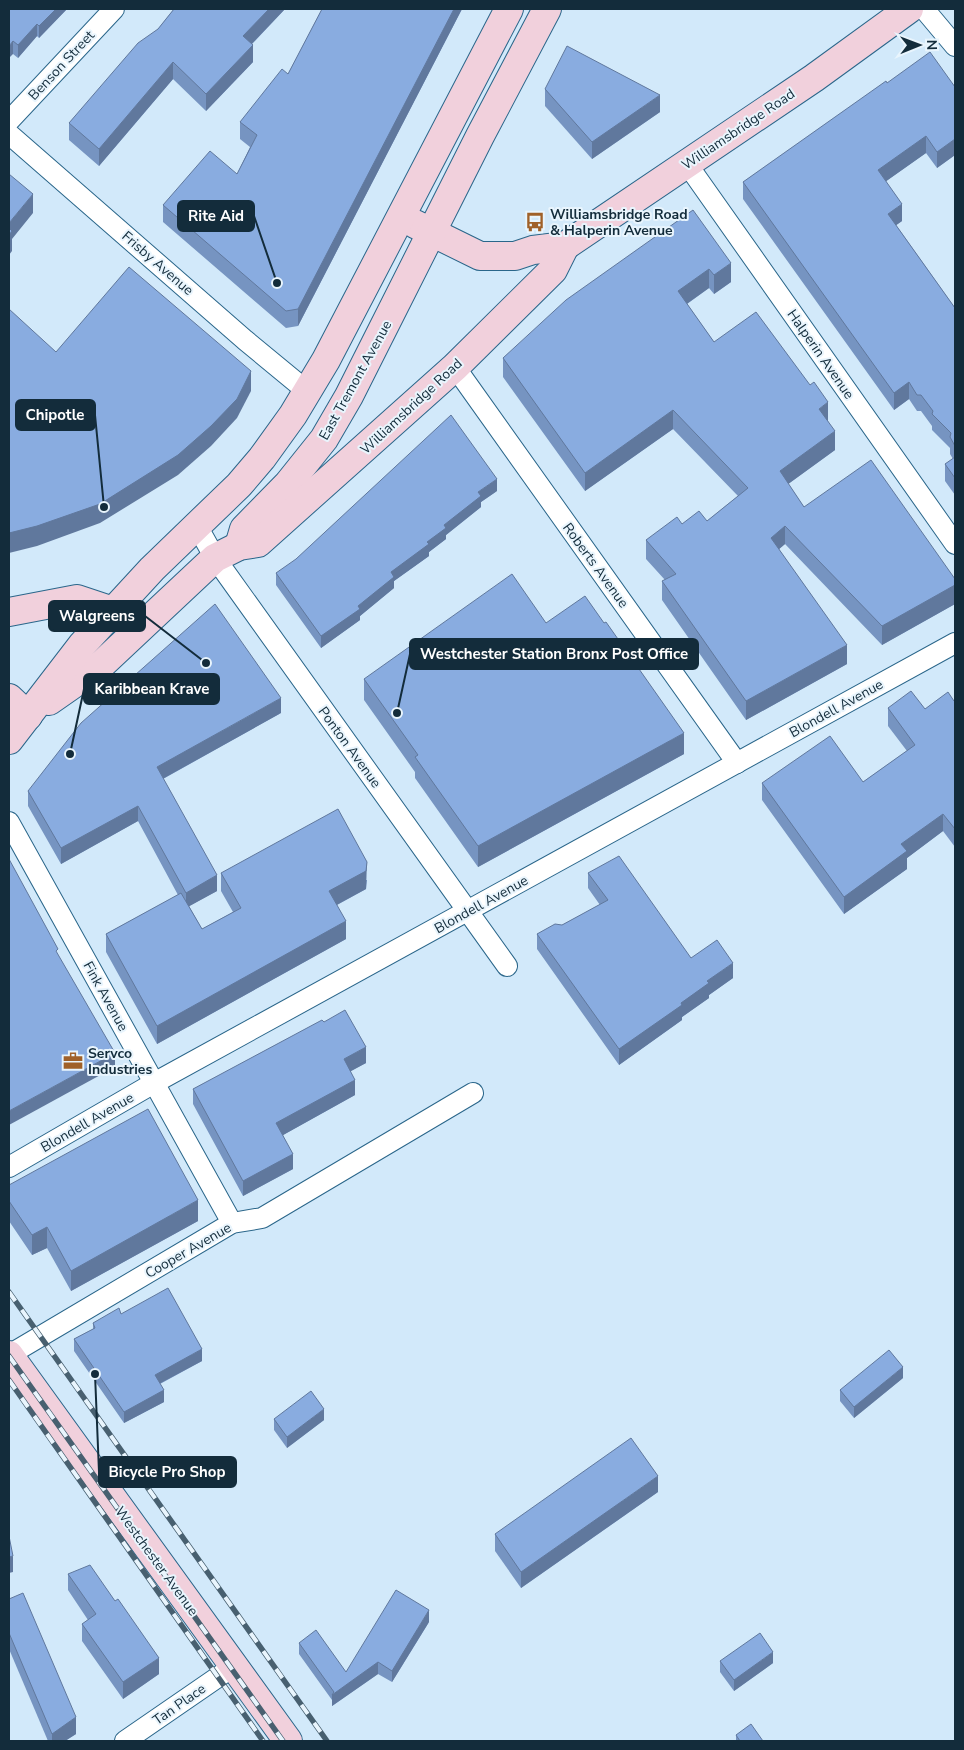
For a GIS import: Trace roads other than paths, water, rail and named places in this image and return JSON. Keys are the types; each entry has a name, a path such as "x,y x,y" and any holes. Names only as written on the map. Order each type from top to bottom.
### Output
{"main road":[{"path":"9,740 18,707 82,645 262,458 308,392 509,9"},
{"name":"East Tremont Avenue","path":"239,546 244,529 288,484 324,439 356,382 547,9"},
{"name":"Williamsbridge Road","path":"400,217 480,256 515,256 533,250 565,246 814,78 909,9"},
{"name":"Williamsbridge Road","path":"239,546 258,543 455,367 553,270 565,246"},
{"path":"18,707 102,664 215,558 239,546"},
{"path":"9,612 77,599 146,622"},
{"name":"Westchester Avenue","path":"9,1355 288,1741"}],"street":[{"name":"Benson Street","path":"9,121 114,9"},
{"path":"924,9 955,46"},
{"name":"Frisby Avenue","path":"9,134 245,340 308,392"},
{"name":"Halperin Avenue","path":"687,164 955,544"},
{"name":"Roberts Avenue","path":"455,367 737,762"},
{"name":"Ponton Avenue","path":"196,526 215,558 508,966"},
{"name":"Blondell Avenue","path":"9,1167 154,1083 955,643"},
{"name":"Fink Avenue","path":"9,822 232,1223"},
{"name":"Cooper Avenue","path":"9,1355 232,1223 262,1218 473,1093"},
{"name":"Tan Place","path":"125,1741 234,1666"}],"railway":[{"path":"9,1292 327,1741"},
{"path":"9,1356 283,1741"},
{"path":"9,1380 263,1741"}],"place":[{"name":"Williamsbridge Road & Halperin Avenue","path":"535,222"},
{"name":"Rite Aid","path":"277,283"},
{"name":"Chipotle","path":"104,507"},
{"name":"Walgreens","path":"206,663"},
{"name":"Westchester Station Bronx Post Office","path":"397,713"},
{"name":"Karibbean Krave","path":"70,754"},
{"name":"Servco Industries","path":"73,1061"},
{"name":"Bicycle Pro Shop","path":"95,1374"}]}
